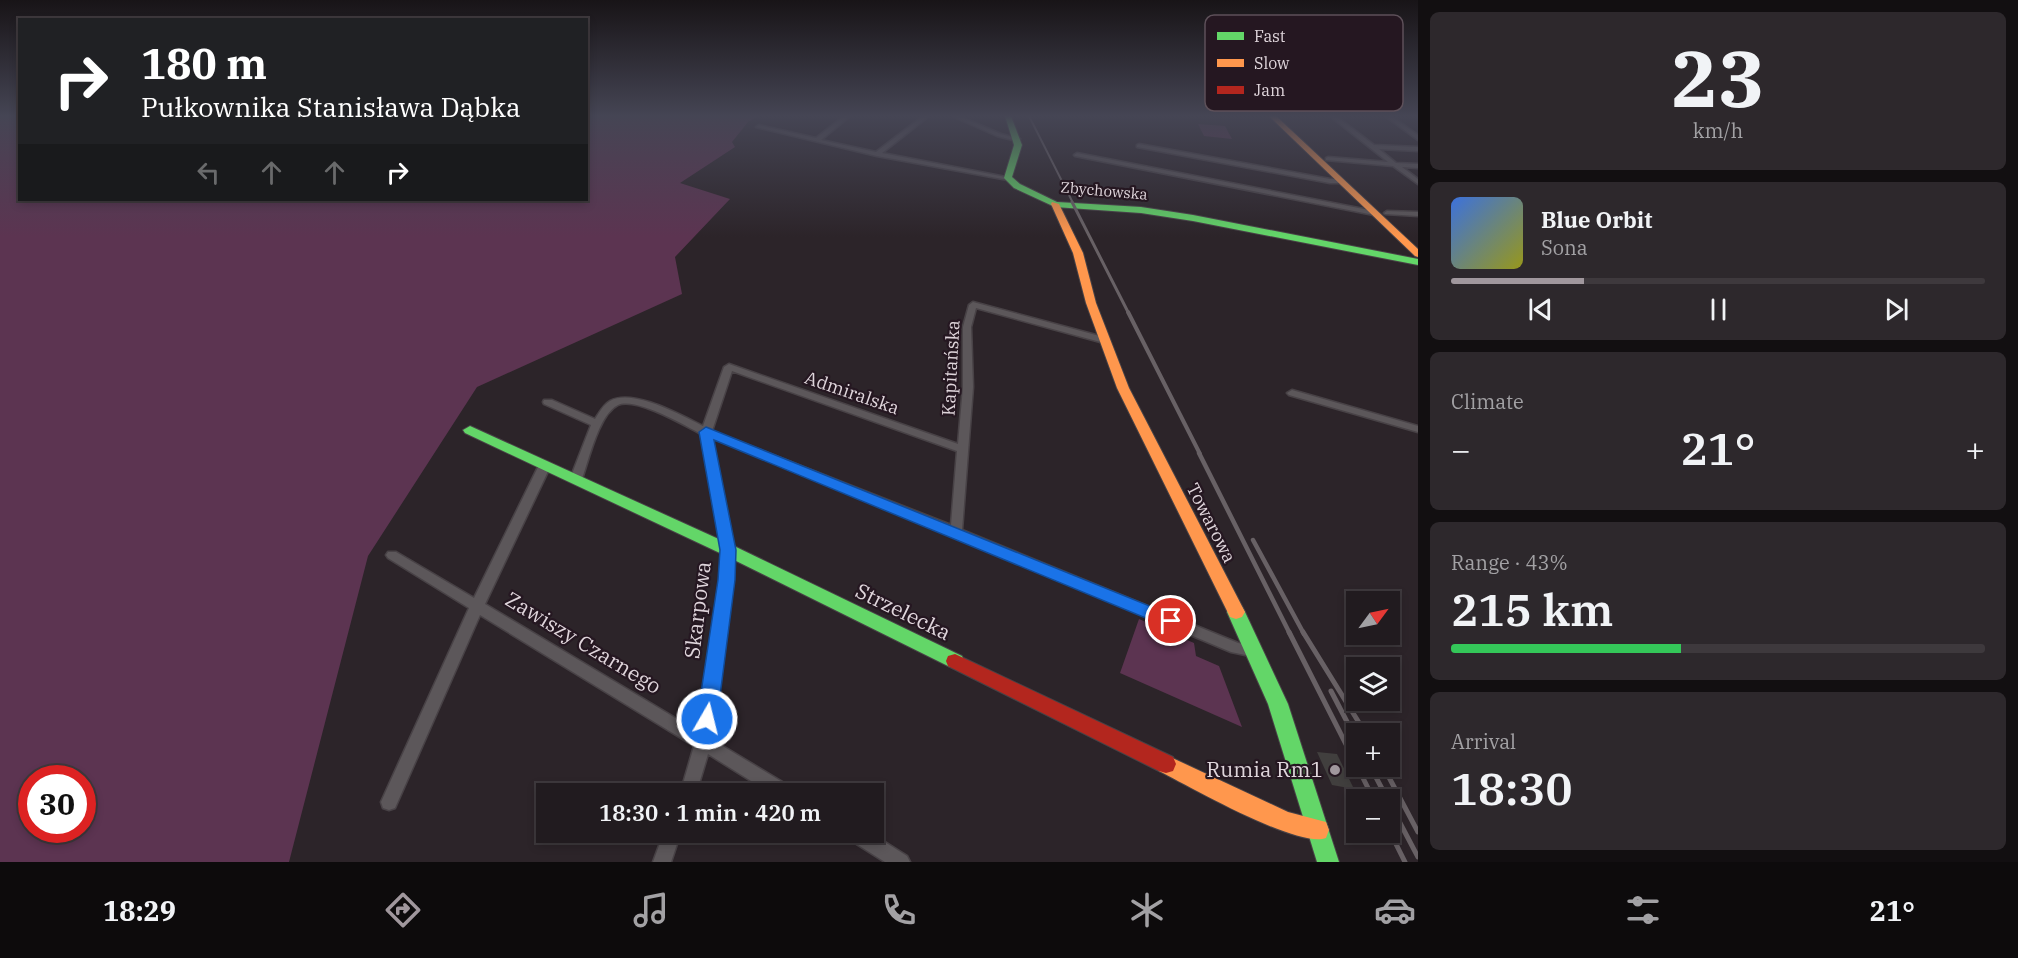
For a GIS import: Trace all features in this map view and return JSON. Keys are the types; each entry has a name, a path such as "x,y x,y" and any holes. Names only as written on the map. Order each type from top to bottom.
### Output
{"street":[{"name":"Zbychowska","path":"890,156 1008,178 1017,186 1055,204 1142,210 1193,218 1418,262"},
{"path":"1008,178 1016,156"},
{"path":"1083,156 1381,213 1418,214"},
{"path":"1193,156 1330,182 1341,182"},
{"path":"1314,156 1341,182 1418,240"},
{"path":"1325,156 1418,254"},
{"path":"1383,156 1418,182"},
{"path":"1328,159 1418,166"},
{"name":"Towarowa","path":"1055,204 1078,253 1091,303 1104,340 1145,436 1255,651 1278,704 1328,862"},
{"name":"Kapitańska","path":"956,532 968,387 967,327 973,305 1104,340"},
{"name":"Admiralska","path":"706,432 729,367 963,449"},
{"path":"1292,393 1418,429"},
{"path":"576,479 598,424 613,402 625,399 668,413 706,432 1236,648 1255,651"},
{"path":"548,402 598,424"},
{"name":"Strzelecka","path":"470,430 728,550 1286,822 1318,830"},
{"name":"Skarpowa","path":"691,783 703,742 726,580 728,550 706,432"},
{"name":"Zawiszy Czarnego","path":"389,802 477,606 545,465"},
{"name":"Zawiszy Czarnego","path":"392,555 770,783"},
{"path":"662,862 669,843"},
{"path":"871,843 901,862"}],"shaded area":[{"path":"0,156 18,156 18,201 588,201 588,156 721,156 680,183 730,199 675,257 682,294 477,387 368,556 289,862 0,862"},
{"path":"1139,619 1194,643 1196,656 1219,666 1242,727 1120,673"}],"building":[{"name":"Rumia Rm1","path":"1317,752 1337,754 1346,777 1348,777 1354,789 1332,785"}],"railway":[{"path":"1049,156 1073,203"},
{"path":"1072,202 1129,314"},
{"path":"1128,312 1200,454"},
{"path":"1199,453 1290,634"},
{"path":"1253,540 1304,634"},
{"path":"1289,632 1346,744"},
{"path":"1303,632 1359,723"},
{"path":"1331,691 1348,723"},
{"path":"1362,777 1368,789"},
{"path":"1376,777 1382,789"},
{"path":"1389,777 1418,832"},
{"path":"1400,823 1418,857"},
{"path":"1396,843 1405,862"}],"traffic: fast":[{"path":"1015,156 1008,178 1017,186 1055,204 1141,210 1193,218 1418,262"},
{"path":"470,430 728,550 955,661"},
{"path":"1236,612 1278,704 1328,862"}],"traffic: slow":[{"path":"1315,156 1418,254"},
{"path":"1055,204 1078,253 1091,303 1123,388 1236,612"},
{"path":"1166,764 1285,822 1318,830"}],"traffic: jam":[{"path":"955,661 1166,764"}],"place":[{"name":"Rumia Rm1","path":"1335,770"}],"route":[{"path":"707,719 728,550 706,432 1171,621"}]}
